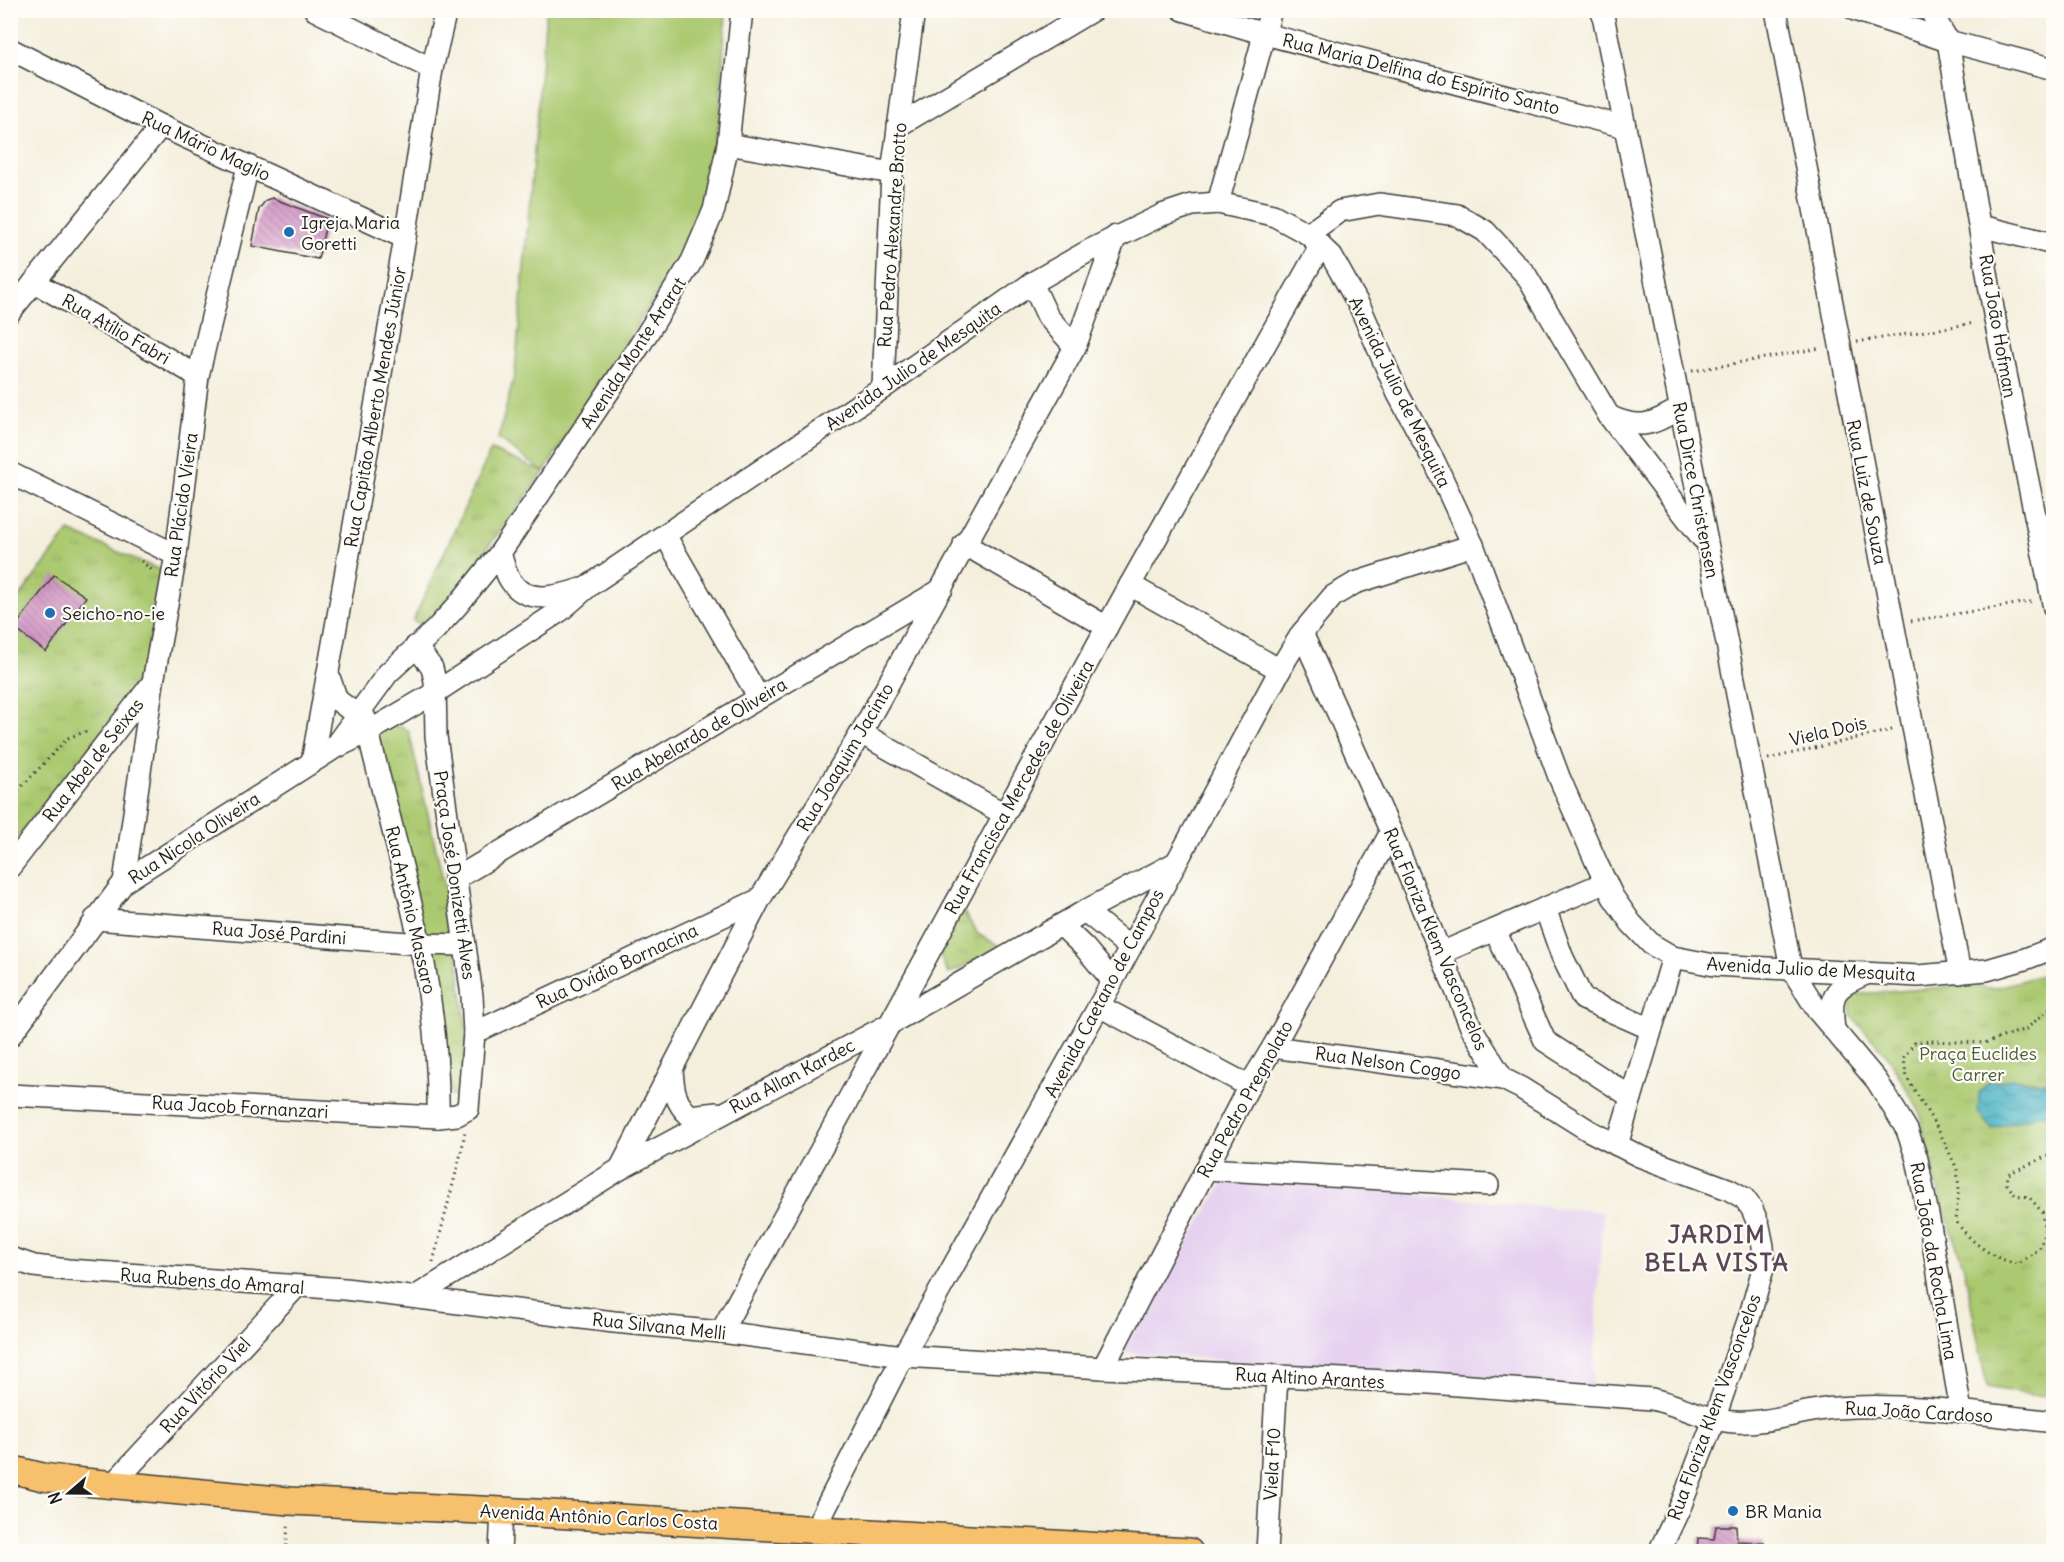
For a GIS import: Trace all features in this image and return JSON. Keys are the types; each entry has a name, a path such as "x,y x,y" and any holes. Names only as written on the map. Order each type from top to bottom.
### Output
{"main road":[{"name":"Avenida Antônio Carlos Costa","path":"10,1469 43,1477 289,1501 815,1529 1041,1547 1189,1551"}],"street":[{"path":"315,10 432,69"},
{"name":"Rua Capitão Alberto Mendes Júnior","path":"312,762 405,238 432,69 446,10"},
{"name":"Avenida Monte Ararat","path":"416,646 435,630 457,606 500,553 640,345 692,261 714,210 728,144 742,10"},
{"name":"Rua Pedro Alexandre Brotto","path":"883,388 892,173 914,10"},
{"path":"898,126 1093,10"},
{"name":"Rua Maria Delfina do Espírito Santo","path":"1183,10 1265,34 1625,127"},
{"path":"1218,203 1271,10"},
{"name":"Rua Dirce Christensen","path":"1602,10 1791,968"},
{"name":"Rua Luiz de Souza","path":"1776,10 1960,973"},
{"path":"1855,10 1948,41 2054,69"},
{"path":"1930,10 1948,41"},
{"name":"Rua João Hofman","path":"1948,41 1995,320 2053,603"},
{"name":"Rua Mário Maglio","path":"10,49 161,126 405,238"},
{"path":"10,312 161,126"},
{"path":"728,144 892,173"},
{"name":"Rua Plácido Vieira","path":"124,882 153,682 176,555 198,376 248,166"},
{"name":"Avenida Julio de Mesquita","path":"436,692 560,611 590,585 883,388 1032,283 1116,236 1177,209 1218,203 1273,215 1314,240 1332,257 1361,309 1398,394 1435,463 1473,545 1559,777 1606,882 1631,924 1651,944 1673,957 1714,965 1918,976 1987,970 2054,948"},
{"path":"1314,240 1340,211 1379,204 1457,214 1485,231 1526,275 1609,416 1706,543"},
{"path":"1980,226 2054,244"},
{"name":"Rua Joaquim Jacinto","path":"620,1169 760,899 861,733 1075,347 1116,236"},
{"name":"Rua Francisca Mercedes de Oliveira","path":"721,1332 1130,585 1314,240"},
{"name":"Rua Atílio Fabri","path":"34,282 198,376"},
{"path":"1032,283 1048,316 1075,347"},
{"path":"1609,416 1626,423 1645,424 1662,420 1680,408"},
{"path":"10,473 176,555"},
{"path":"665,535 759,698"},
{"path":"964,544 1107,627"},
{"name":"Avenida Caetano de Campos","path":"815,1529 903,1356 1099,1006 1174,863 1302,633 1333,596 1355,584 1473,545"},
{"name":"Avenida Julio de Mesquita","path":"500,553 511,583 529,595 552,597 590,585"},
{"path":"1130,585 1280,670"},
{"name":"Rua Abelardo de Oliveira","path":"455,879 942,588"},
{"name":"Rua Floriza Klem Vasconcelos","path":"1302,633 1391,832 1471,1028 1503,1080 1521,1088 1588,1130 1617,1145 1728,1189 1744,1198 1752,1209 1759,1226 1764,1265 1750,1315 1714,1420 1681,1505 1659,1551"},
{"name":"Rua Nicola Oliveira","path":"10,1036 124,882 333,749 362,718 380,683 416,646"},
{"name":"Praça José Donizetti Alves","path":"416,646 432,668 436,692 436,736 472,996 474,1033 468,1108"},
{"path":"328,674 337,700 362,718"},
{"name":"Rua Abel de Seixas","path":"10,867 153,682"},
{"path":"380,683 386,702 401,714"},
{"name":"Rua Nicola Oliveira","path":"362,718 401,714 436,692"},
{"name":"Rua Antônio Massaro","path":"362,718 421,944 437,1046 438,1117"},
{"path":"861,733 1004,814"},
{"name":"Rua Pedro Pregnolato","path":"1104,1368 1249,1086 1273,1047 1391,832"},
{"name":"Rua Allan Kardec","path":"415,1297 620,1169 888,1025 1085,910 1174,863"},
{"path":"1441,953 1606,882"},
{"name":"Rua Ovídio Bornacina","path":"474,1033 760,899"},
{"path":"1545,908 1563,956 1583,999 1651,1029"},
{"path":"1085,910 1129,947"},
{"name":"Rua José Pardini","path":"95,919 421,944 464,945"},
{"path":"1060,925 1085,948 1112,980"},
{"path":"1495,930 1545,1041 1631,1097"},
{"path":"1617,1145 1673,957"},
{"name":"Rua João da Rocha Lima","path":"1791,968 1817,1010 1876,1081 1907,1130 1917,1159 1930,1225 1961,1412"},
{"path":"1834,1030 1831,1005 1837,990 1847,982 1866,974"},
{"path":"1099,1006 1249,1086"},
{"name":"Rua Nelson Coggo","path":"1273,1047 1503,1080"},
{"path":"672,1069 674,1092 681,1108 690,1116 726,1111"},
{"name":"Rua Jacob Fornanzari","path":"10,1095 438,1117 457,1115 468,1108"},
{"path":"1206,1169 1488,1185"},
{"name":"Rua Rubens do Amaral","path":"10,1258 34,1266 68,1270 345,1289 415,1297"},
{"name":"Rua Vitório Viel","path":"114,1483 296,1287"},
{"name":"Rua Silvana Melli","path":"415,1297 614,1322 721,1332 903,1356"},
{"name":"Rua Altino Arantes","path":"903,1356 1430,1383 1652,1399 1673,1403 1714,1420"},
{"name":"Viela F10","path":"1267,1551 1277,1376"},
{"name":"Rua João Cardoso","path":"1714,1420 1736,1422 1762,1420 1834,1408 1883,1406 2054,1422"},
{"path":"500,1551 502,1511"}],"path":[{"path":"133,554 159,576"},
{"path":"1892,624 2053,603"},
{"name":"Viela Dois","path":"1750,763 1912,726"},
{"path":"10,799 68,738 94,729"},
{"path":"2054,1005 2026,1029 1985,1043 1930,1041 1914,1043 1904,1057 1906,1076 1940,1133 1957,1169 1959,1189 1956,1221 1975,1242 2001,1260 2018,1264 2039,1249 2045,1234 2042,1212 2029,1197 2014,1195 2007,1184 2008,1174 2054,1153"},
{"path":"431,1268 462,1149 468,1108"},
{"path":"2042,1212 2054,1214"},
{"path":"286,1551 289,1501"}],"shaded area":[{"path":"1227,1177 1603,1212 1592,1389 1122,1352"}],"green space":[{"path":"546,11 726,11 719,124 693,237 544,472 498,439 515,373"},
{"path":"491,450 544,472 428,627 413,621"},
{"path":"69,531 165,572 148,677 11,845 11,608"},
{"path":"389,726 402,726 409,732 457,949 467,1035 460,1094 452,1096 426,953 374,740"},
{"path":"961,908 978,934 1003,948 948,974 940,955"},
{"name":"Praça Euclides Carrer","path":"2053,969 2053,1396 2032,1395 1987,1387 1964,1268 1939,1193 1919,1110 1888,1057 1851,1015 1850,995 1959,986 1994,988 2039,976"}],"water":[{"path":"2013,1079 2053,1081 2053,1114 2045,1113 1992,1129 1978,1111 1979,1093 1989,1082"}],"building":[{"name":"Igreja Maria Goretti","path":"272,198 327,219 318,259 252,246 259,209 266,200"},
{"name":"Seicho-no-ie","path":"54,575 86,597 46,652 14,628"},
{"path":"1716,1526 1736,1526 1737,1541 1764,1542 1764,1552 1697,1552 1698,1538 1714,1539"}],"place":[{"name":"Igreja Maria Goretti","path":"289,232"},
{"name":"Seicho-no-ie","path":"50,613"},
{"name":"BR Mania","path":"1733,1511"}],"district":[{"name":"JARDIM BELA VISTA","path":"1717,1248"}]}
